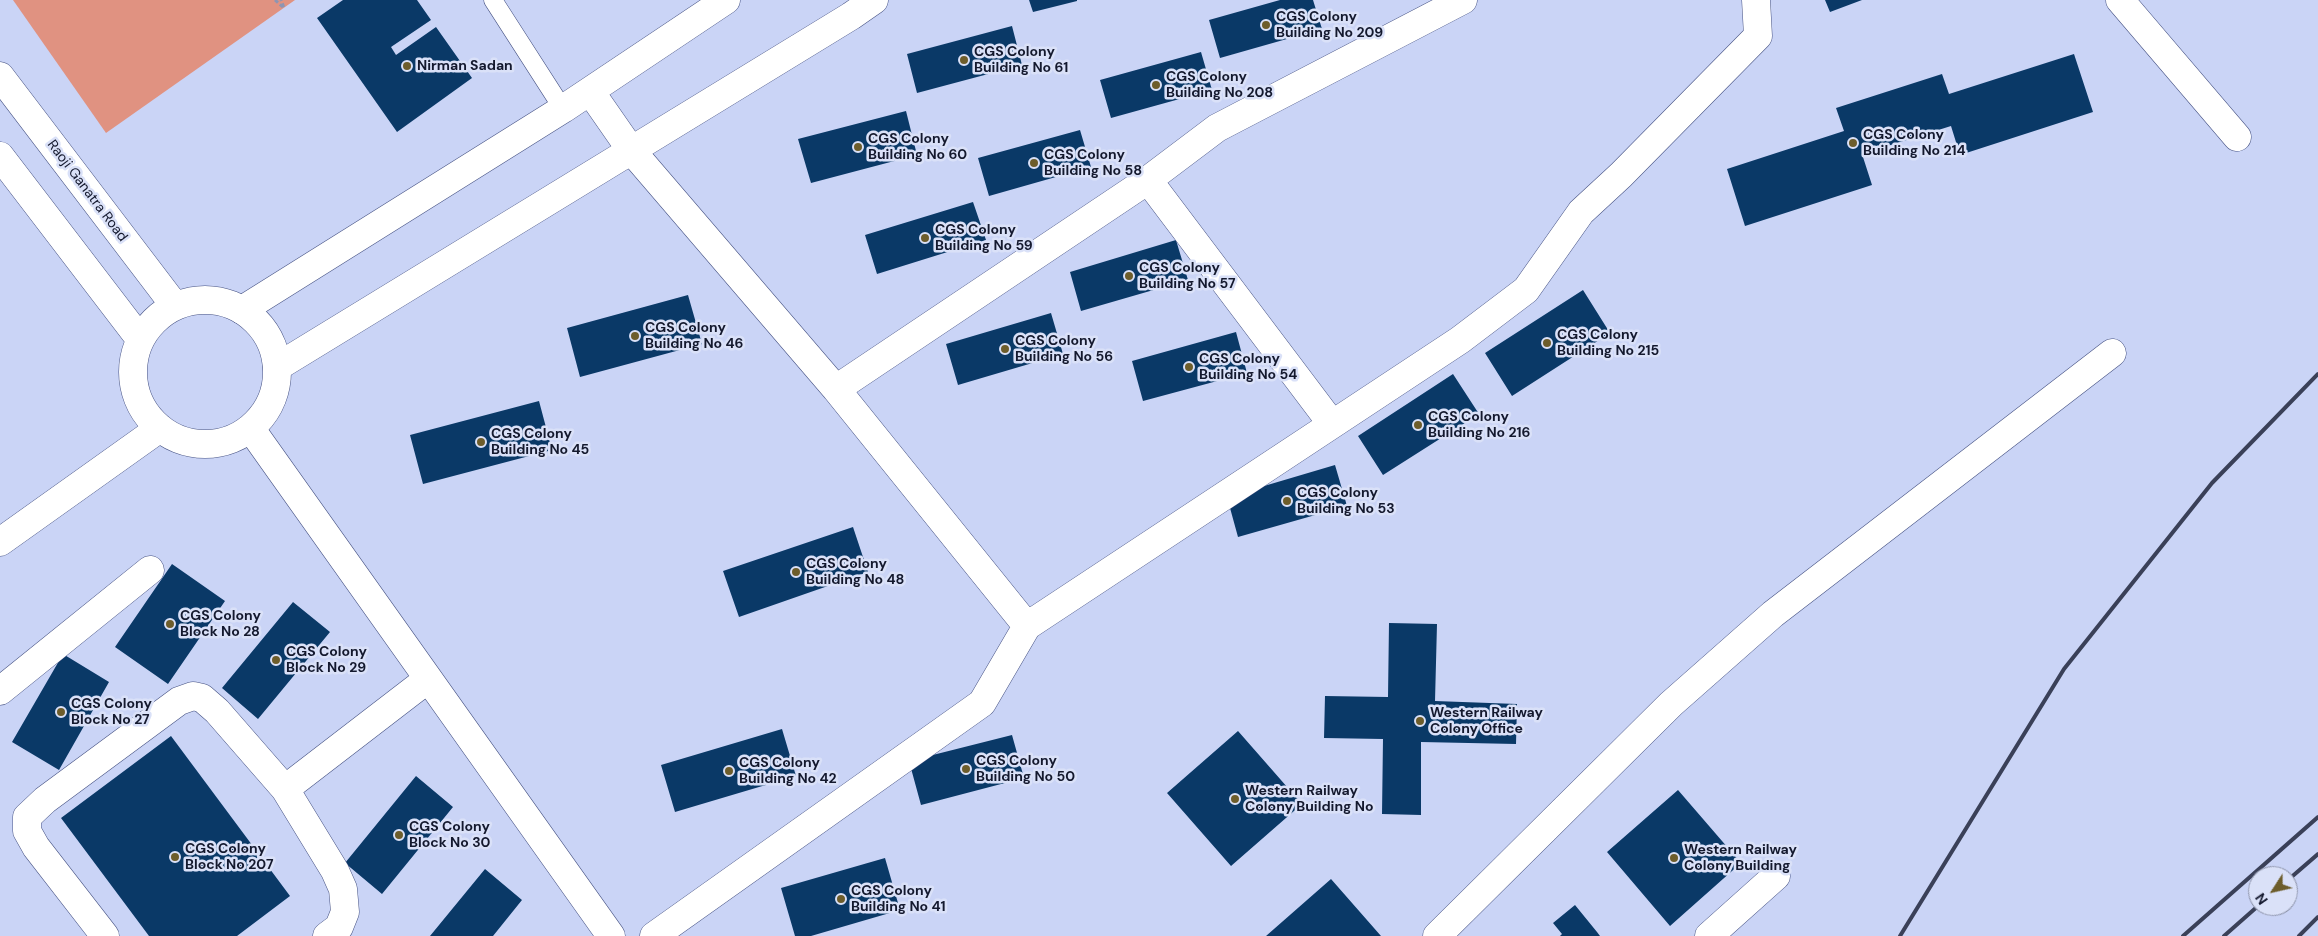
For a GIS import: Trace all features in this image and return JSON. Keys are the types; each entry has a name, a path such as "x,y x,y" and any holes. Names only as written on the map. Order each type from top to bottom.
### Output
{"street":[{"path":"242,310 563,109 726,0"},
{"path":"277,367 851,16 874,0"},
{"path":"836,390 1148,180 1217,128 1463,0"},
{"path":"654,936 982,703 1026,626 1460,340 1526,290 1581,212 1621,175 1758,36 1756,0"},
{"path":"2120,0 2237,137"},
{"name":"Raoji Ganatra Road","path":"0,76 175,306"},
{"path":"590,91 631,150 836,390 1026,626"},
{"path":"0,156 140,339"},
{"path":"1148,180 1332,424"},
{"path":"197,300 220,301 242,310 260,324 273,344 277,367 275,390 266,412 251,429 229,440 205,444 181,440 160,428 144,410 135,387 134,363 140,339 155,319 175,306 197,300"},
{"path":"1437,936 1671,704 1774,614 2112,352"},
{"path":"0,542 160,428"},
{"path":"251,429 611,936"},
{"path":"0,692 150,570"},
{"path":"285,790 428,679"},
{"path":"105,936 36,847 27,831 27,817 45,800 180,701 193,696 202,698 217,711 285,790 335,871 343,889 345,912 339,927 327,936"},
{"path":"1709,936 1776,876"}],"lane":[{"path":"493,0 563,109"}],"path":[{"path":"275,0 284,8 281,0"}],"shaded area":[{"path":"13,0 295,0 106,133"}],"building":[{"name":"Nirman Sadan","path":"343,0 417,0 431,20 391,47 396,55 436,27 472,78 397,132 317,18"},
{"path":"1029,0 1077,0 1077,1 1033,12"},
{"name":"CGS Colony Building No 209","path":"1280,0 1313,0 1322,29 1220,58 1209,20"},
{"path":"1825,0 1862,0 1830,12"},
{"name":"CGS Colony Building No 61","path":"1012,26 1022,65 917,93 907,54"},
{"name":"CGS Colony Building No 208","path":"1201,52 1212,90 1111,118 1100,80"},
{"name":"CGS Colony Building No 214","path":"2074,54 2093,112 1960,155 1951,126 1862,154 1872,185 1745,226 1727,169 1844,131 1836,108 1942,74 1949,94"},
{"name":"CGS Colony Building No 60","path":"906,111 917,155 811,183 798,139"},
{"name":"CGS Colony Building No 58","path":"1080,130 1091,167 989,196 978,158"},
{"name":"CGS Colony Building No 59","path":"973,202 986,240 877,274 865,235"},
{"name":"CGS Colony Building No 57","path":"1176,240 1188,280 1081,311 1070,272"},
{"name":"CGS Colony Building No 215","path":"1583,290 1610,333 1512,396 1485,353"},
{"name":"CGS Colony Building No 46","path":"688,295 702,344 580,377 567,328"},
{"name":"CGS Colony Building No 56","path":"1051,313 1063,354 958,385 946,344"},
{"name":"CGS Colony Building No 54","path":"1236,332 1247,373 1143,401 1132,361"},
{"name":"CGS Colony Building No 216","path":"1453,374 1479,414 1383,475 1358,436"},
{"name":"CGS Colony Building No 45","path":"539,401 552,450 423,484 410,435"},
{"name":"CGS Colony Building No 53","path":"1335,465 1347,506 1238,537 1227,497"},
{"name":"CGS Colony Building No 48","path":"853,527 868,572 739,617 723,571"},
{"name":"CGS Colony Block No 28","path":"172,564 225,601 168,684 115,647"},
{"name":"CGS Colony Block No 29","path":"293,602 330,632 258,719 222,688"},
{"name":"Western Railway Colony Office","path":"1389,623 1437,624 1435,701 1517,704 1516,744 1421,742 1421,815 1382,814 1383,739 1324,738 1325,696 1388,697"},
{"name":"CGS Colony Block No 27","path":"63,654 109,682 59,770 12,742"},
{"name":"CGS Colony Building No 42","path":"782,729 796,776 675,812 661,765"},
{"name":"Western Railway Colony Building No","path":"1238,731 1302,804 1231,866 1167,793"},
{"name":"CGS Colony Building No 50","path":"1012,735 1024,778 921,805 909,761"},
{"name":"CGS Colony Block No 207","path":"171,736 290,896 237,936 149,936 61,818"},
{"name":"CGS Colony Block No 30","path":"416,776 453,807 382,894 345,863"},
{"name":"Western Railway Colony Building","path":"1678,790 1741,863 1670,926 1607,852"},
{"name":"CGS Colony Building No 41","path":"885,858 900,910 811,936 795,936 781,888"},
{"path":"485,869 522,900 493,936 430,936"},
{"path":"1331,879 1381,936 1266,936"},
{"path":"1575,905 1600,936 1560,936 1562,934 1553,923"}],"railway":[{"path":"1900,936 2064,669 2212,483 2318,374"},
{"path":"2183,936 2318,817"},
{"path":"2298,871 2318,854"},
{"path":"2224,936 2248,915"},
{"path":"2299,936 2318,917"}],"place":[{"name":"CGS Colony Building No 209","path":"1266,25"},
{"name":"CGS Colony Building No 61","path":"964,60"},
{"name":"Nirman Sadan","path":"407,66"},
{"name":"CGS Colony Building No 208","path":"1156,85"},
{"name":"CGS Colony Building No 214","path":"1853,143"},
{"name":"CGS Colony Building No 60","path":"858,147"},
{"name":"CGS Colony Building No 58","path":"1034,163"},
{"name":"CGS Colony Building No 59","path":"925,238"},
{"name":"CGS Colony Building No 57","path":"1129,276"},
{"name":"CGS Colony Building No 46","path":"635,336"},
{"name":"CGS Colony Building No 215","path":"1547,343"},
{"name":"CGS Colony Building No 56","path":"1005,349"},
{"name":"CGS Colony Building No 54","path":"1189,367"},
{"name":"CGS Colony Building No 216","path":"1418,425"},
{"name":"CGS Colony Building No 45","path":"481,442"},
{"name":"CGS Colony Building No 53","path":"1287,501"},
{"name":"CGS Colony Building No 48","path":"796,572"},
{"name":"CGS Colony Block No 28","path":"170,624"},
{"name":"CGS Colony Block No 29","path":"276,660"},
{"name":"CGS Colony Block No 27","path":"61,712"},
{"name":"Western Railway Colony Office","path":"1420,721"},
{"name":"CGS Colony Building No 50","path":"966,769"},
{"name":"CGS Colony Building No 42","path":"729,771"},
{"name":"Western Railway Colony Building No","path":"1235,799"},
{"name":"CGS Colony Block No 30","path":"399,835"},
{"name":"CGS Colony Block No 207","path":"175,857"},
{"name":"Western Railway Colony Building","path":"1674,858"},
{"name":"CGS Colony Building No 41","path":"841,899"}]}
